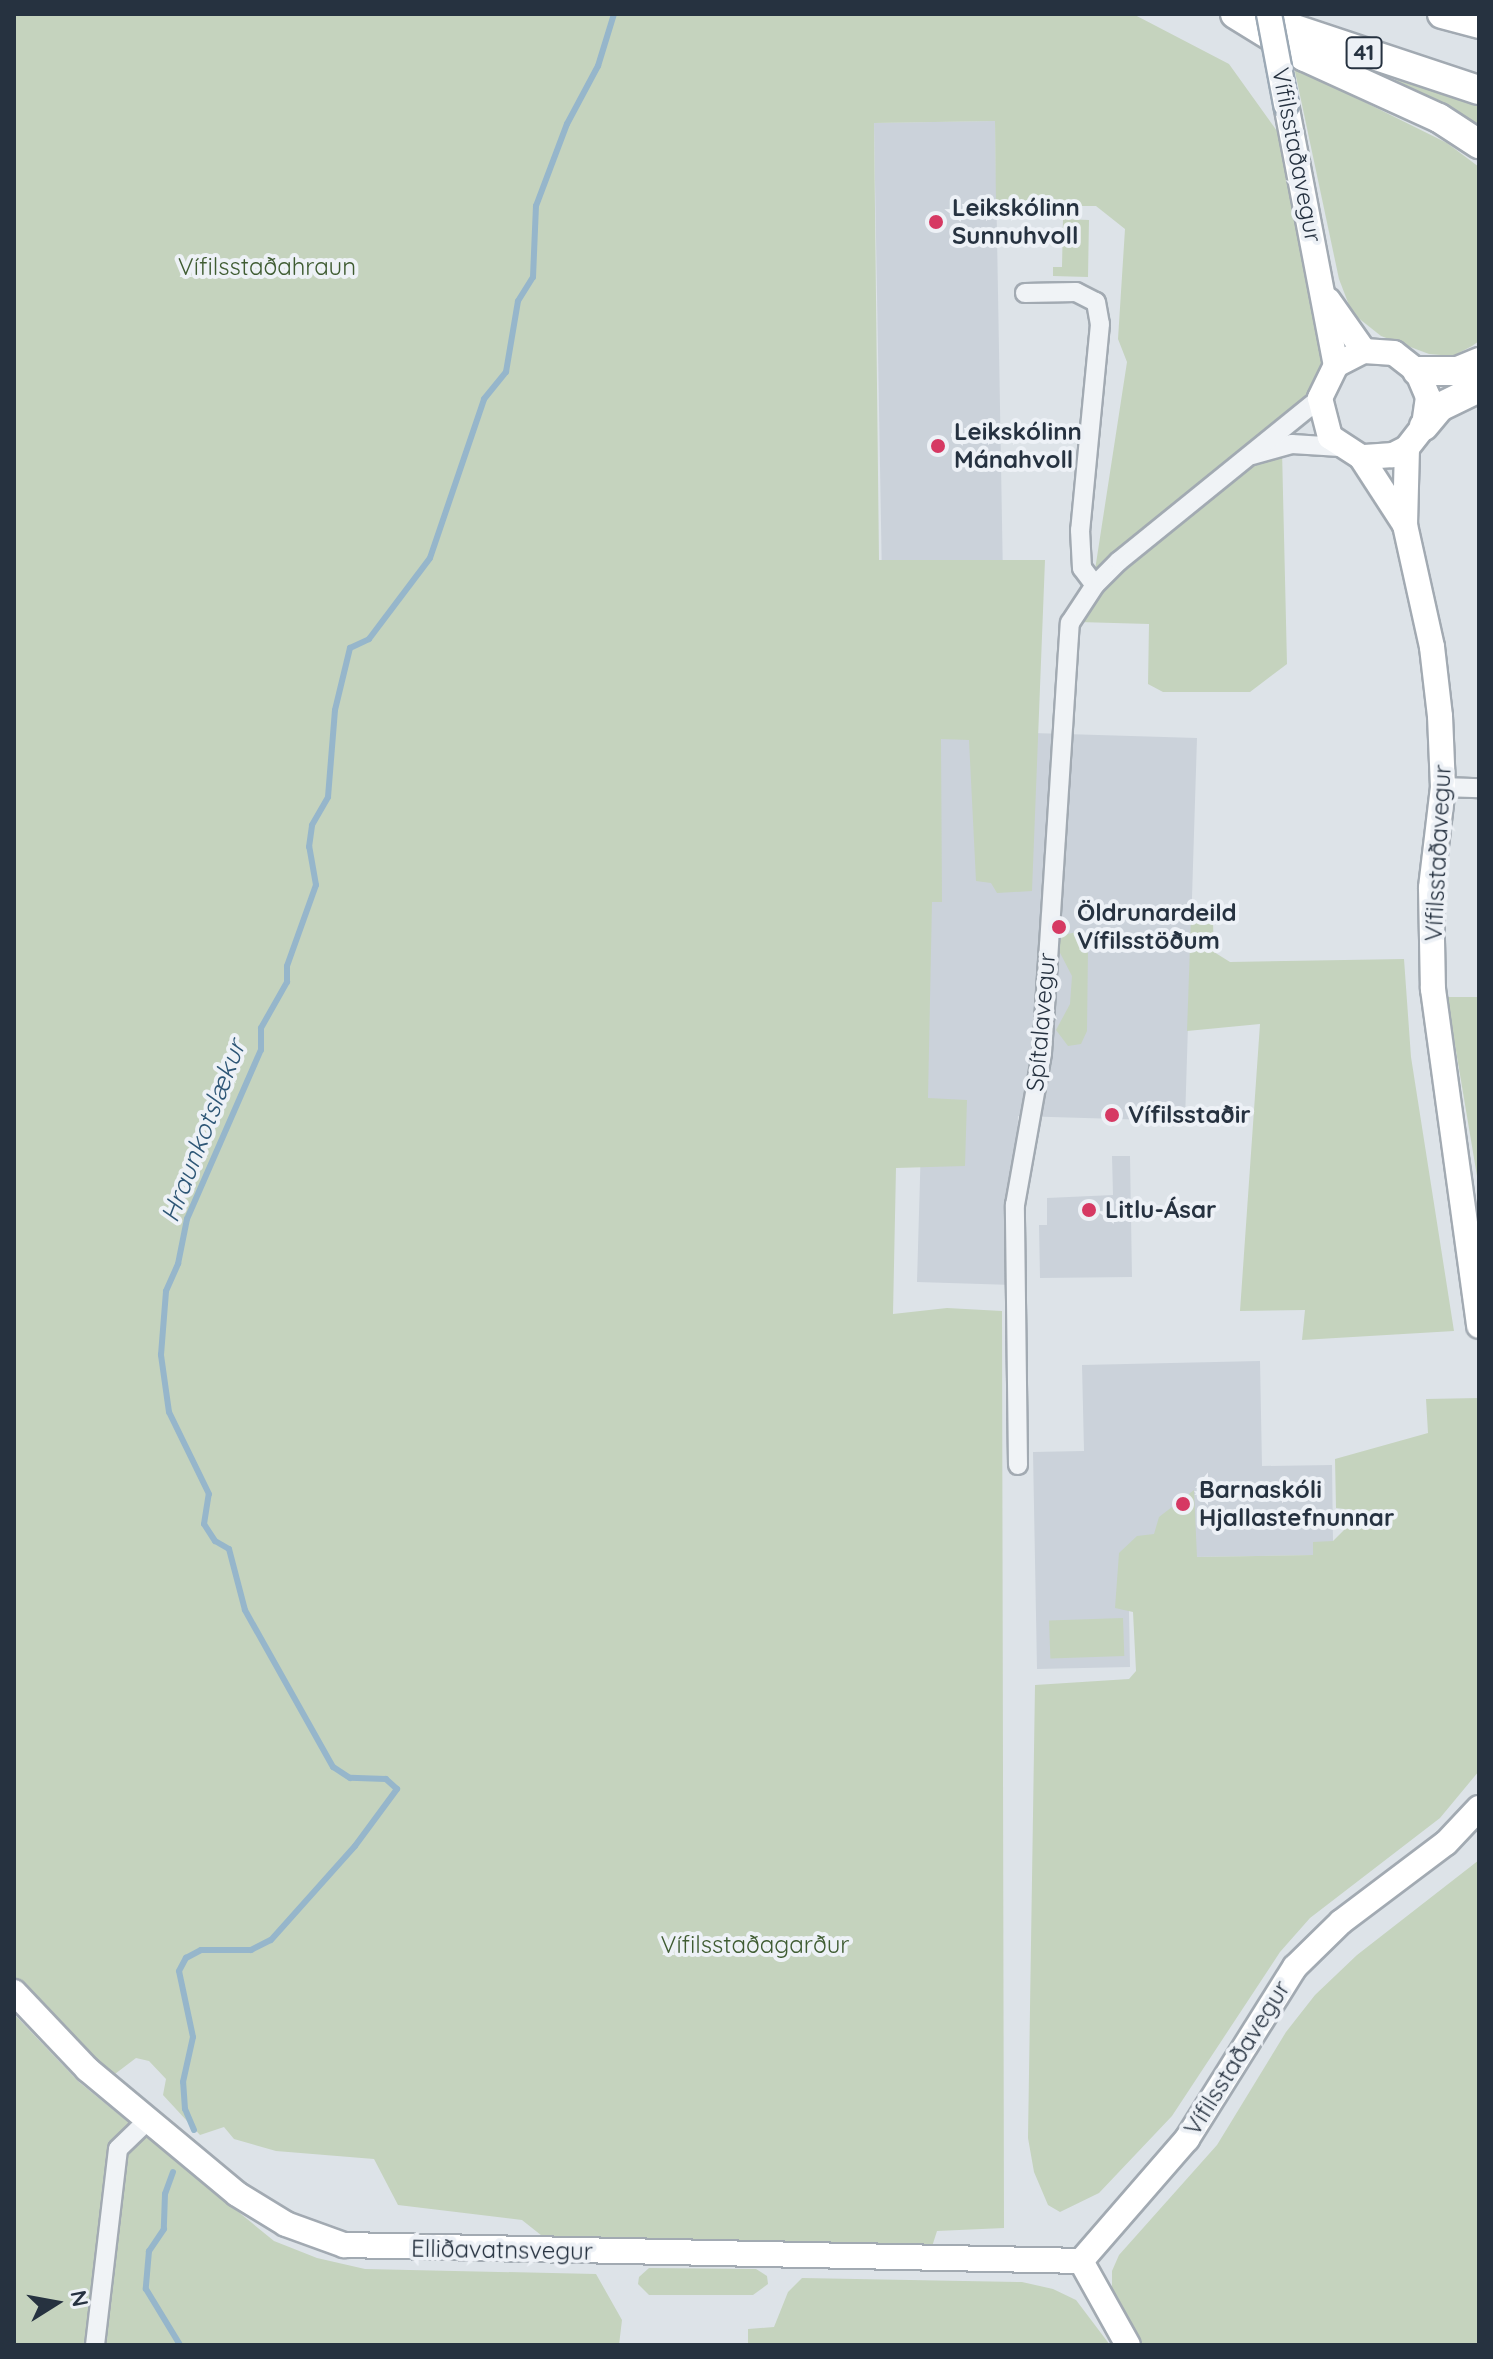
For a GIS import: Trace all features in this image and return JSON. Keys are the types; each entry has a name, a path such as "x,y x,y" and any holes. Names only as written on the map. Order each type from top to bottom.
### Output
{"highway":[{"path":"1235,14 1305,57 1439,118 1479,144"},
{"name":"41","path":"1249,14 1479,90"},
{"path":"1442,14 1479,24"},
{"path":"1417,371 1458,371 1479,362"},
{"path":"1416,437 1440,407 1479,388"}],"main road":[{"name":"Vífilsstaðavegur","path":"1269,14 1336,365"},
{"name":"Vífilsstaðavegur","path":"1325,296 1364,351"},
{"path":"1320,398 1336,365 1364,351 1394,353 1417,371"},
{"name":"Vífilsstaðavegur","path":"1417,371 1428,397 1416,437 1405,525 1432,647 1443,787 1431,888 1433,989 1479,1326"},
{"name":"Vífilsstaðavegur","path":"1320,398 1324,425 1350,452 1405,525"},
{"path":"1350,452 1385,457 1416,437"},
{"name":"Vífilsstaðavegur","path":"1081,2261 1187,2139 1295,1967 1341,1922 1446,1843 1479,1808"},
{"name":"Elliðavatnsvegur","path":"14,1992 87,2069 261,2211 344,2245 1081,2261"},
{"path":"1081,2261 1128,2345"}],"street":[{"path":"1025,293 1076,292 1096,302 1100,324 1080,530 1082,568 1095,585"},
{"name":"Spítalavegur","path":"1018,1465 1015,1205 1042,1053 1070,623 1095,585 1320,398"},
{"name":"Spítalavegur","path":"1246,457 1292,444 1350,452"},
{"path":"1443,787 1479,788"},
{"path":"95,2345 118,2149 147,2121"}],"shaded area":[{"path":"995,121 1003,560 882,562 874,123"},
{"name":"Öldrunardeild Vífilsstöðum","path":"933,730 1197,738 1185,1121 1018,1116 1013,1285 917,1282"},
{"name":"Litlu-Ásar","path":"1112,1156 1130,1156 1132,1277 1040,1278 1039,1225 1047,1225 1047,1198 1113,1195"},
{"name":"Barnaskóli Hjallastefnunnar","path":"1260,1361 1262,1466 1332,1465 1333,1541 1313,1555 1128,1558 1130,1667 1037,1669 1033,1452 1084,1451 1082,1365"}],"green space":[{"path":"14,14 1133,14 1229,64 1277,131 1325,360 1309,393 1095,570 1127,362 1118,339 1125,229 1096,206 996,206 995,121 874,123 879,560 1045,560 1032,891 997,893 991,883 976,881 969,740 941,739 942,902 932,902 928,1098 967,1100 965,1166 896,1168 893,1314 947,1308 1002,1311 1004,2228 937,2231 929,2256 561,2251 522,2220 398,2205 374,2159 276,2151 234,2139 224,2127 200,2135 163,2095 166,2079 149,2061 136,2058 107,2080 14,1983"},
{"path":"1294,67 1447,143 1479,167 1479,341 1472,346 1453,356 1429,354 1381,336 1352,313 1339,279"},
{"path":"1392,75 1479,104 1479,132 1401,88"},
{"path":"1063,219 1089,220 1088,277 1053,276 1053,267 1062,267"},
{"path":"1282,450 1287,664 1250,692 1163,692 1148,684 1149,624 1079,622 1101,591 1238,469"},
{"path":"1191,917 1213,923 1214,952 1230,962 1404,959 1411,1057 1454,1331 1302,1340 1305,1310 1240,1311 1260,1024 1187,1031"},
{"path":"1077,932 1088,948 1087,1031 1081,1044 1068,1046 1056,1030 1070,1004 1072,976 1057,947 1063,935"},
{"path":"1447,997 1479,997 1479,1188"},
{"path":"1479,1398 1479,1771 1440,1818 1310,1918 1280,1952 1172,2116 1099,2193 1060,2212 1048,2205 1034,2172 1028,2138 1035,1685 1129,1679 1136,1671 1133,1612 1115,1608 1119,1553 1137,1536 1154,1534 1159,1517 1194,1490 1197,1557 1313,1555 1313,1542 1333,1541 1344,1530 1344,1509 1336,1508 1335,1459 1428,1433 1426,1399"},
{"path":"1123,1618 1124,1656 1050,1659 1049,1621"},
{"path":"1479,1860 1479,2345 1142,2345 1112,2295 1112,2271 1119,2255 1217,2145 1286,2032 1315,1995 1357,1955"},
{"path":"14,2014 79,2082 274,2241 317,2258 365,2269 596,2274 622,2320 619,2345 14,2345"},
{"path":"649,2268 756,2269 767,2276 768,2284 753,2295 649,2295 638,2284 639,2277"},
{"path":"802,2278 1022,2282 1053,2289 1076,2300 1110,2345 748,2345 748,2329 774,2327 788,2292"}],"waterway":[{"name":"Hraunkotslækur","path":"194,2130 185,2109 183,2082 193,2037 179,1971 186,1958 201,1950 251,1950 271,1940 355,1846 397,1789 386,1779 350,1778 333,1767 245,1610 229,1549 215,1541 204,1524 209,1494 169,1412 161,1355 166,1291 178,1264 187,1219 261,1050 261,1028 287,982 287,966 316,885 309,847 312,825 328,797 335,710 350,648 369,639 430,558 484,399 506,372 518,301 533,277 536,206 567,124 598,66 614,14"},
{"name":"Hraunkotslækur","path":"173,2172 165,2194 164,2229 149,2251 146,2289 180,2345"}],"place":[{"name":"Leikskólinn Sunnuhvoll","path":"936,222"},
{"name":"Leikskólinn Mánahvoll","path":"938,446"},
{"name":"Öldrunardeild Vífilsstöðum","path":"1059,927"},
{"name":"Vífilsstaðir","path":"1112,1115"},
{"name":"Litlu-Ásar","path":"1089,1210"},
{"name":"Barnaskóli Hjallastefnunnar","path":"1183,1504"}],"park label":[{"name":"Vífilsstaðahraun","path":"267,267"},
{"name":"Vífilsstaðagarður","path":"755,1945"}]}
